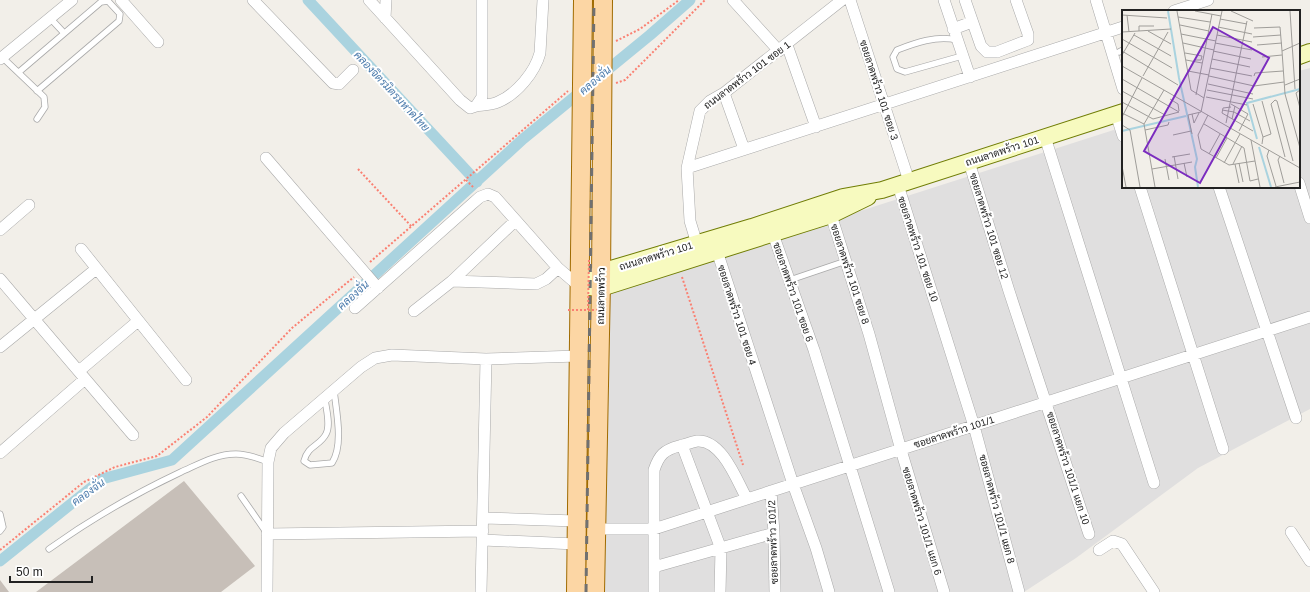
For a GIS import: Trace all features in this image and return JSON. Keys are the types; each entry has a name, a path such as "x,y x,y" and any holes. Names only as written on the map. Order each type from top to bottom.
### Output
{"main road":[{"path":"576,592 578,286 583,0"},
{"name":"ถนนลาดพร้าว","path":"595,592 597,273 603,0"}],"street":[{"path":"1,58 72,0"},
{"path":"121,0 158,42"},
{"path":"253,0 333,83 339,84 353,70"},
{"path":"369,0 460,100 470,108 479,102 498,102 517,89 531,73 538,61 540,53 543,0"},
{"path":"386,0 386,18"},
{"path":"479,102 482,0"},
{"path":"733,0 783,48 816,127"},
{"name":"ซอยลาดพร้าว 101 ซอย 3","path":"850,0 884,105 904,183"},
{"path":"944,0 970,77"},
{"path":"965,0 981,46 987,52 998,52 1028,40 1028,34 1016,0"},
{"path":"1096,0 1122,86"},
{"path":"1182,7 1208,0"},
{"name":"ถนนลาดพร้าว 101 ซอย 1","path":"697,244 690,220 687,168 700,111 710,101 724,93 783,48 836,2"},
{"path":"953,29 972,22"},
{"path":"687,168 1122,27"},
{"path":"1300,56 1310,52"},
{"path":"724,93 744,149"},
{"path":"1120,113 1122,128"},
{"name":"ถนนลาดพร้าว 101","path":"578,286 597,273 697,244 843,197 882,190 1120,113"},
{"path":"1045,137 1154,483"},
{"path":"266,158 377,287"},
{"name":"ซอยลาดพร้าว 101 ซอย 12","path":"969,162 1009,291 1046,402"},
{"name":"ซอยลาดพร้าว 101 ซอย 10","path":"904,183 938,312 974,426"},
{"path":"1300,186 1310,218"},
{"path":"1140,188 1223,449"},
{"path":"1219,188 1296,418"},
{"name":"ถนนลาดพร้าว 101","path":"597,273 678,264 831,215 882,190"},
{"path":"355,308 480,197 488,194 495,197 558,268 578,286"},
{"path":"0,230 29,205"},
{"name":"ซอยลาดพร้าว 101 ซอย 8","path":"831,215 869,334 900,450"},
{"path":"414,312 452,281 515,221"},
{"name":"ซอยลาดพร้าว 101 ซอย 6","path":"773,234 814,350 888,592"},
{"path":"81,249 186,380"},
{"name":"ซอยลาดพร้าว 101 ซอย 4","path":"717,252 757,378 816,548 829,592"},
{"path":"452,281 536,284 546,279 558,268"},
{"path":"0,347 96,269"},
{"path":"0,279 133,435"},
{"name":"ซอยลาดพร้าว 101/1","path":"596,529 654,529 1310,317"},
{"path":"0,453 138,321"},
{"path":"266,592 268,462 271,448 284,433 360,367 375,358 392,355 486,359 578,356"},
{"path":"481,592 486,359"},
{"name":"ซอยลาดพร้าว 101/1 แยก 10","path":"1046,402 1089,534"},
{"name":"ซอยลาดพร้าว 101/1 แยก 8","path":"974,426 1019,592"},
{"path":"654,592 654,470 662,453 698,441 708,443 716,447 722,454 747,499"},
{"path":"682,446 721,549 720,592"},
{"name":"ซอยลาดพร้าว 101/1 แยก 6","path":"900,450 944,592"},
{"name":"ซอยลาดพร้าว 101/2","path":"771,491 774,533 775,592"},
{"path":"483,518 576,521"},
{"path":"1291,532 1310,561"},
{"path":"654,567 774,533"},
{"path":"267,534 483,536 576,544"},
{"path":"1099,550 1113,541 1122,544 1154,592"}],"lane":[{"path":"19,72 103,1 108,1 120,14 118,21 37,91"},
{"path":"50,18 64,33"},
{"path":"957,40 946,37 937,38 900,49 893,57 897,69 906,72 962,56"},
{"path":"1,58 19,72 44,97 46,102 45,107 37,119"},
{"path":"790,280 846,261"},
{"path":"325,398 328,425 327,433 306,452 304,460 310,465 332,463 336,456 338,422 334,390"},
{"path":"49,549 86,523 152,486 207,459 242,454 268,462"},
{"path":"241,496 267,534"},
{"path":"0,514 2,527 0,531"}],"path":[{"path":"603,48 640,29 679,0"},
{"path":"602,88 625,80 705,0"},
{"path":"0,550 84,482 115,467 157,456 208,417 292,328 343,287 581,80"},
{"path":"358,169 412,227"},
{"path":"678,264 743,467"},
{"path":"588,310 597,273"},
{"path":"568,310 607,310"}],"shaded area":[{"path":"1310,68 1310,409 1198,468 1076,558 1024,592 600,592 595,296 1122,127 1122,188 1300,188 1300,71"}],"building":[{"path":"184,481 255,566 221,592 36,592"},
{"path":"0,580 9,592 0,592"}],"waterway":[{"name":"คลองจิตรมิตรมหาดไทย","path":"308,0 477,182"},
{"name":"คลองจั่น","path":"0,561 102,479 172,460 523,139 650,35 690,0"}],"railway":[{"path":"586,592 594,0"}]}
